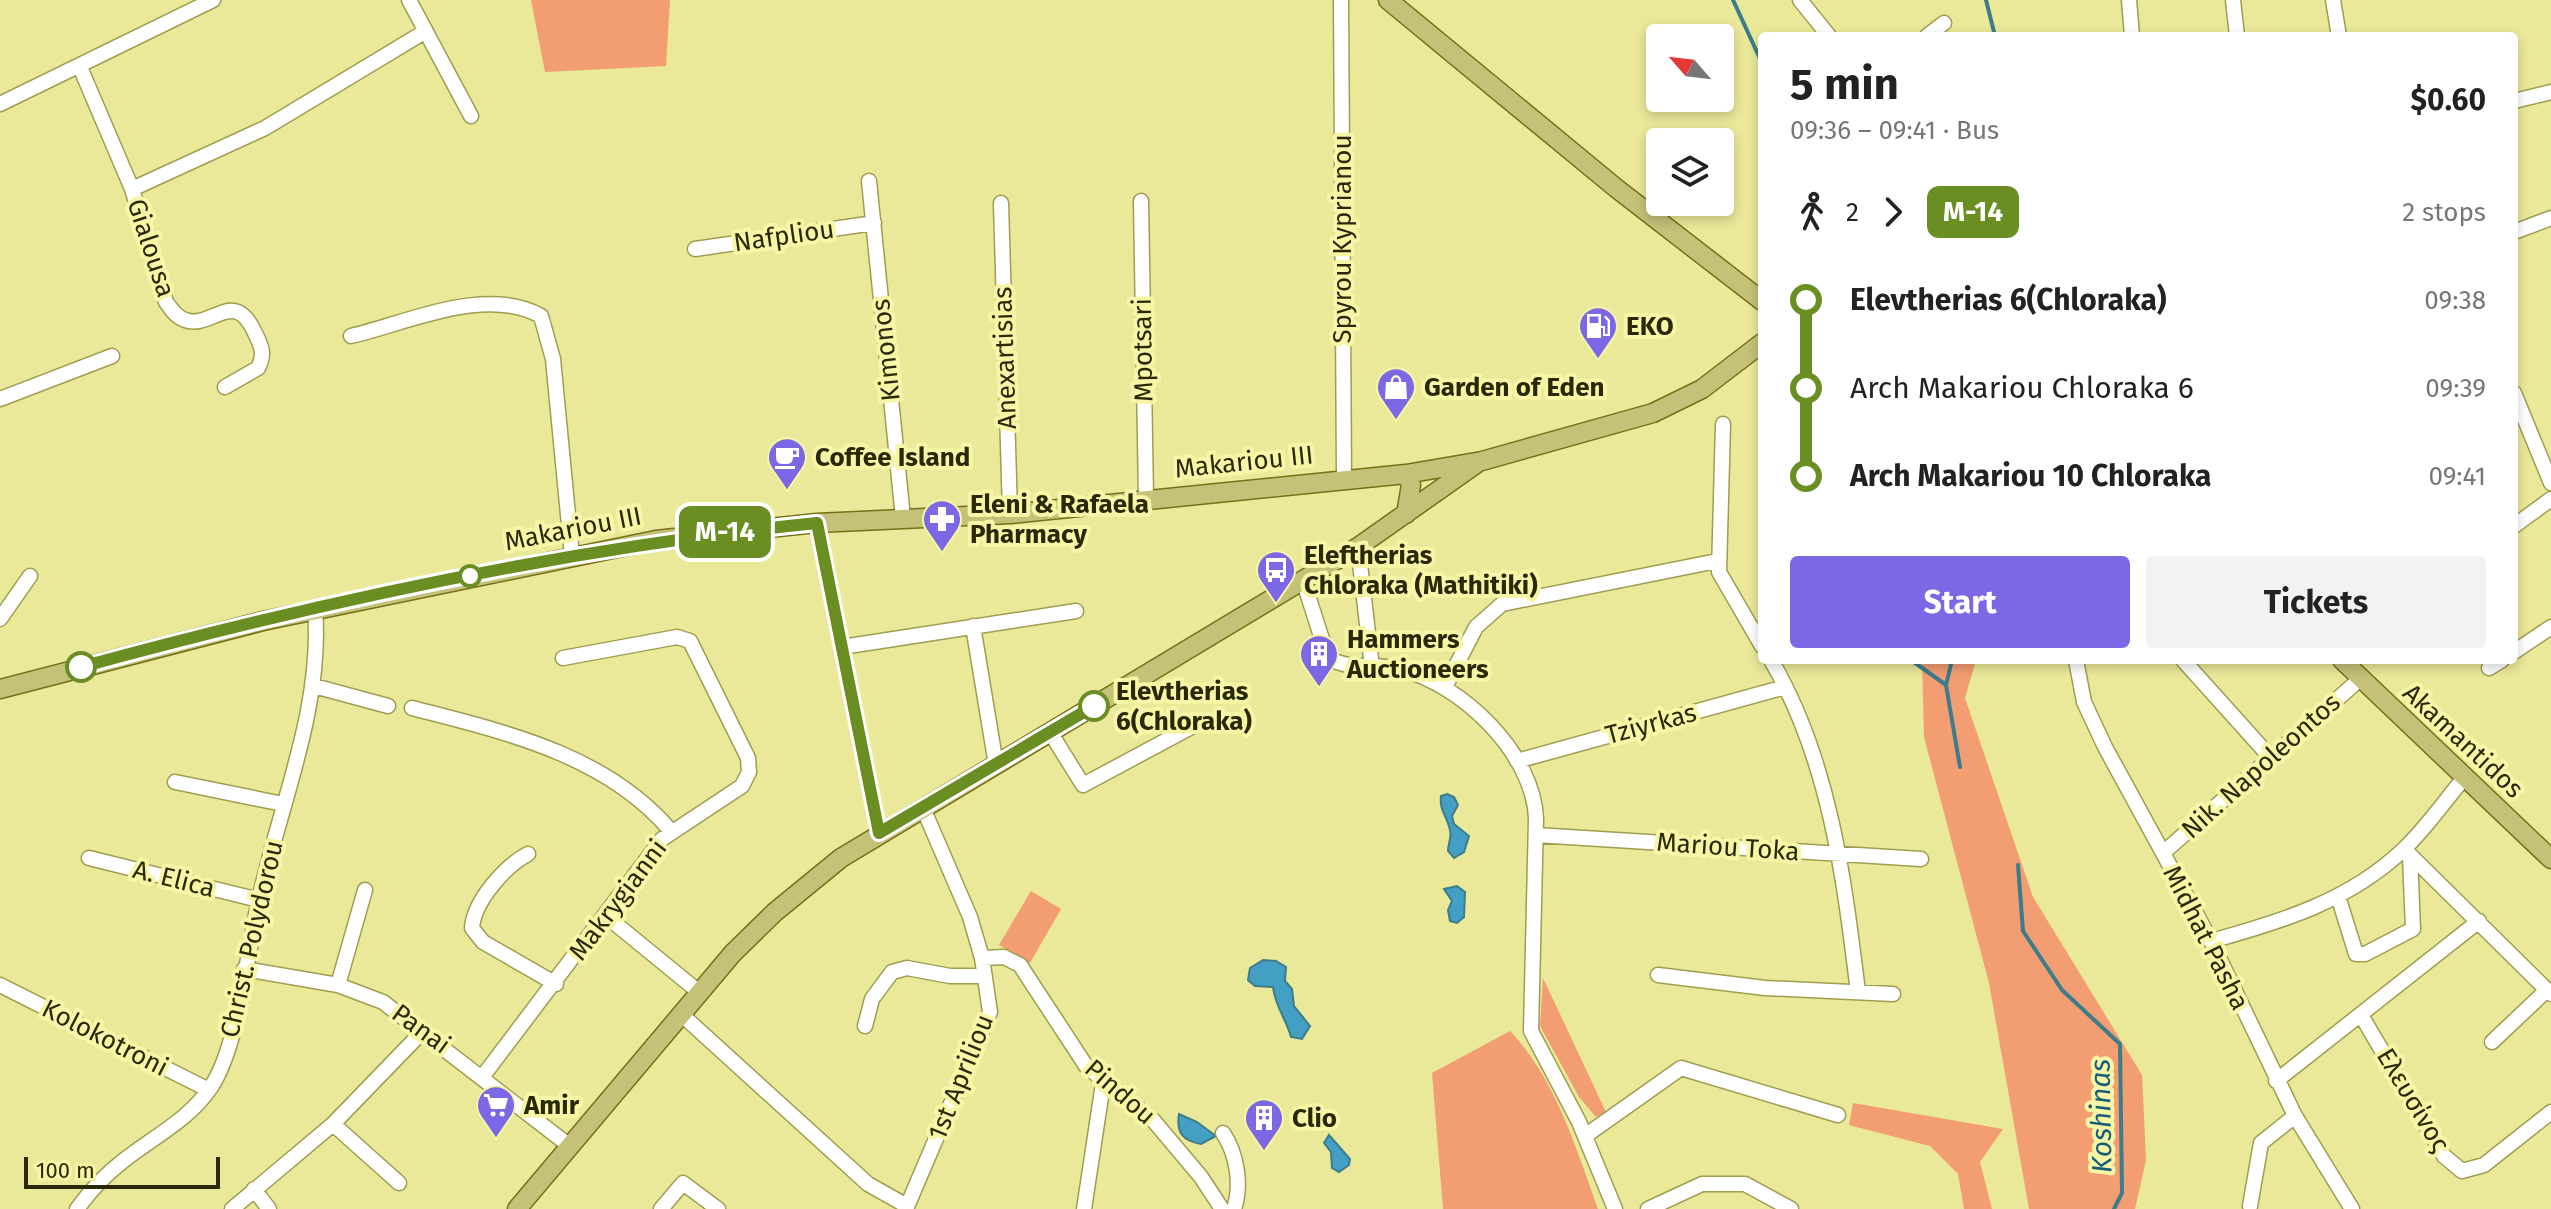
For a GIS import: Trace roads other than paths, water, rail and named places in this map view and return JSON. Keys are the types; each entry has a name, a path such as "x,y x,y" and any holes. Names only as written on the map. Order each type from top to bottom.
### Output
{"main road":[{"path":"1388,0 1626,197 1757,295"},
{"name":"Makariou III","path":"0,689 315,609 656,540 817,523 1010,514 1406,474 1482,461 1653,413 1702,389 1758,347"},
{"path":"517,1209 699,992 775,912 841,858 1358,547 1482,461"},
{"path":"1406,474 1411,485 1406,514"},
{"name":"Akamantidos","path":"2346,664 2551,859"}],"street":[{"path":"0,104 213,0"},
{"path":"409,0 471,116"},
{"name":"Spyrou Kyprianou","path":"1341,0 1344,478"},
{"path":"1800,0 1826,32"},
{"path":"2129,0 2132,32"},
{"path":"2233,0 2237,32"},
{"path":"2333,0 2338,32"},
{"path":"1932,32 1944,23"},
{"path":"132,189 265,128 426,31"},
{"name":"Gialousa","path":"80,67 132,189 166,302 173,311 193,321 230,310 251,323 263,348 262,360 252,374 225,387"},
{"path":"2518,100 2551,92"},
{"name":"Kimonos","path":"869,181 903,518"},
{"name":"Mpotsari","path":"1141,201 1146,499"},
{"name":"Anexartisias","path":"1001,203 1010,514"},
{"path":"2518,230 2551,218"},
{"name":"Nafpliou","path":"695,249 874,223"},
{"path":"351,336 409,322 442,308 516,305 541,316 553,359 572,556"},
{"path":"0,399 112,356"},
{"path":"2518,403 2551,483"},
{"path":"1723,424 1717,561 1722,583 1758,640"},
{"path":"2518,523 2551,499"},
{"path":"817,523 879,833"},
{"path":"1358,547 1372,667"},
{"path":"1445,687 1476,627 1502,604 1717,561"},
{"path":"0,619 30,576"},
{"path":"1303,580 1328,658 1341,665 1398,668 1445,687 1470,704 1532,784 1536,798 1536,835 1531,1031 1585,1136 1615,1209"},
{"name":"Christ. Polydorou","path":"77,1209 106,1175 191,1111 209,1090 223,1064 259,900 314,686 318,646 315,609"},
{"path":"842,647 1076,611"},
{"path":"973,626 996,765"},
{"path":"2518,649 2551,627"},
{"name":"Makrygianni","path":"483,1076 556,984 670,830 742,786 749,772 748,758 694,646 677,637 563,658"},
{"path":"1773,664 1785,687 1832,813 1841,854 1858,992"},
{"name":"Midhat Pasha","path":"2077,664 2084,702 2211,941 2276,1081 2352,1209"},
{"path":"2187,664 2271,758"},
{"name":"Nik. Napoleontos","path":"2163,853 2360,679"},
{"path":"314,686 388,706"},
{"name":"Tziyrkas","path":"1517,761 1785,687"},
{"path":"412,708 545,746 625,791 656,814 670,830"},
{"path":"1050,732 1083,785 1193,726"},
{"path":"2211,941 2287,920 2338,896 2407,853 2464,778"},
{"path":"175,782 283,804"},
{"name":"1st Apriliou","path":"907,1208 988,1022 990,1002 982,958 960,890 923,808"},
{"name":"Mariou Toka","path":"1536,835 1921,859"},
{"path":"2338,896 2356,954 2409,932 2416,922 2407,853"},
{"path":"2407,853 2549,992 2492,1042"},
{"path":"528,854 517,860 497,881 477,912 472,928 483,942 556,984"},
{"name":"A. Elica","path":"89,858 259,900"},
{"path":"338,985 365,890"},
{"path":"606,916 699,992"},
{"path":"2276,1081 2479,921"},
{"name":"Pindou","path":"982,958 1004,957 1020,965 1086,1066 1104,1077 1153,1120 1179,1148 1222,1209"},
{"path":"865,1026 872,999 892,972 907,968 950,976 985,976"},
{"name":"Panai","path":"244,969 338,985 383,1002 424,1030 571,1147"},
{"path":"1658,975 1765,988 1893,994"},
{"name":"Kolokotroni","path":"0,985 209,1090"},
{"path":"681,1014 868,1184 907,1208"},
{"name":"Ελευσίνος","path":"2361,1015 2444,1156 2462,1171 2484,1165 2551,1112"},
{"path":"232,1209 333,1124 424,1030"},
{"path":"1585,1136 1681,1068 1838,1115"},
{"path":"1084,1209 1104,1077"},
{"path":"2250,1206 2261,1143 2295,1116"},
{"path":"333,1124 399,1183"},
{"path":"1223,1133 1232,1151 1238,1178 1234,1209"},
{"path":"661,1209 683,1183 718,1209"},
{"path":"1648,1209 1702,1184 1745,1184 1791,1209"},
{"path":"254,1189 269,1209"}],"water":[{"path":"1447,794 1454,797 1458,805 1452,816 1454,824 1469,836 1464,852 1454,858 1448,851 1449,825 1441,805 1441,796"},
{"path":"1457,886 1465,892 1464,917 1457,923 1450,921 1448,910 1452,901 1444,889"},
{"path":"1263,960 1276,961 1286,967 1285,981 1292,989 1294,1006 1310,1026 1302,1039 1291,1037 1273,987 1255,986 1248,980 1250,968"},
{"path":"1179,1114 1216,1136 1201,1144 1190,1141 1180,1131"},
{"path":"1329,1135 1350,1159 1349,1165 1339,1172 1332,1168 1331,1152 1324,1143"}],"waterway":[{"path":"1733,0 1758,54"},
{"name":"Koshinas","path":"1986,0 1994,32"},
{"path":"1917,664 1946,685"},
{"name":"Koshinas","path":"1951,664 1946,685 1960,767"},
{"name":"Koshinas","path":"2018,865 2023,931 2062,990 2120,1044 2122,1193 2114,1209"}],"place":[{"name":"EKO","path":"1598,360"},
{"name":"Garden of Eden","path":"1396,421"},
{"name":"Coffee Island","path":"787,491"},
{"name":"Eleni & Rafaela Pharmacy","path":"942,553"},
{"name":"Eleftherias Chloraka (Mathitiki)","path":"1276,604"},
{"name":"Hammers Auctioneers","path":"1319,688"},
{"name":"Elevtherias 6(Chloraka)","path":"1094,706"},
{"name":"Amir","path":"496,1139"},
{"name":"Clio","path":"1264,1152"}]}
